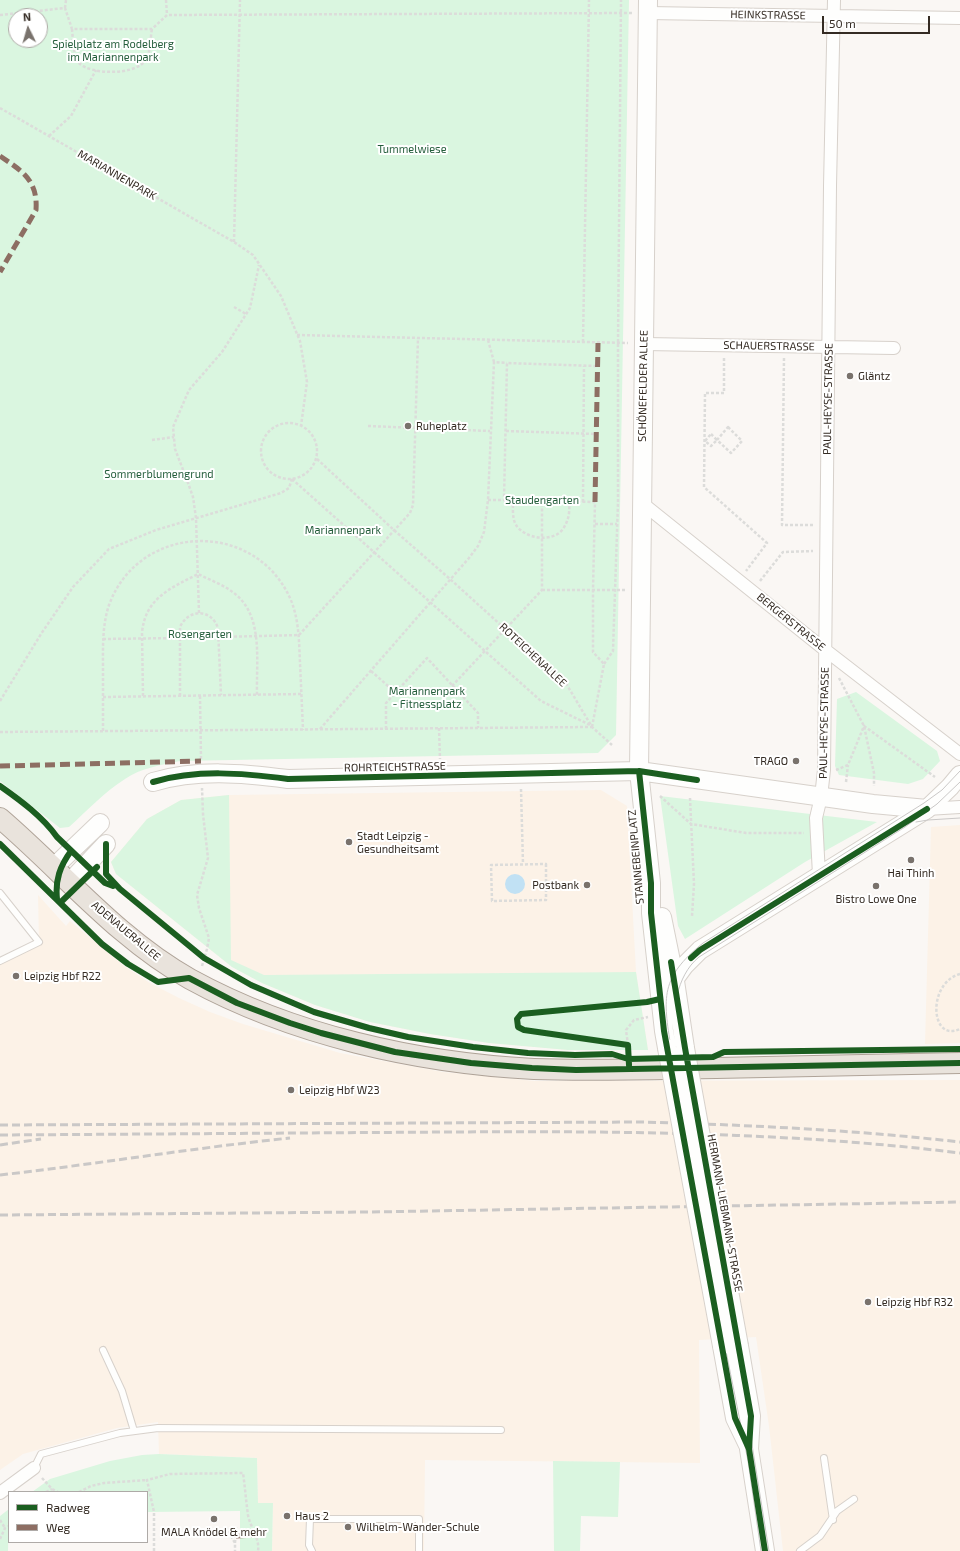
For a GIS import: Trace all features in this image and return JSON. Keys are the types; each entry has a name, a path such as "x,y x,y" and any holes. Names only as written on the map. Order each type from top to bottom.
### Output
{"main road":[{"name":"SCHÖNEFELDER ALLEE","path":"639,772 648,6"},
{"name":"ROHRTEICHSTRASSE","path":"153,782 169,777 201,773 244,773 288,780 639,772"},
{"path":"639,772 880,805 926,808"},
{"name":"STANNEBEINPLATZ","path":"639,772 651,883 651,913 670,991"},
{"path":"670,991 691,958 700,950 926,808 950,787 960,775"},
{"name":"ADENAUERALLEE","path":"0,818 138,944 162,961 197,982 238,1003 321,1033 395,1052 471,1063 576,1070 960,1063"},
{"path":"54,867 100,823"},
{"path":"70,882 106,844"},
{"path":"664,962 691,958"},
{"name":"HERMANN-LIEBMANN-STRASSE","path":"670,991 678,1048 732,1346 751,1416 750,1441 765,1551"}],"street":[{"name":"PAUL-HEYSE-STRASSE","path":"821,797 824,770 824,649 834,0"},
{"name":"HEINKSTRASSE","path":"648,6 833,16 960,18"},
{"name":"SCHAUERSTRASSE","path":"644,344 894,348"},
{"name":"BERGERSTRASSE","path":"642,503 824,649 960,754"},
{"path":"819,876 817,812 821,797"},
{"path":"926,808 960,807"},
{"path":"0,1493 34,1468"}],"lane":[{"path":"0,893 39,942 0,961"},
{"path":"103,1350 122,1391 134,1431"},
{"path":"34,1468 41,1454 120,1433 158,1428 502,1430"},
{"path":"824,1458 833,1520"},
{"path":"800,1551 820,1536 833,1520 837,1511 854,1499"},
{"path":"312,1551 309,1545 310,1519 419,1519 419,1551"}],"path":[{"path":"66,0 65,8 72,29 75,53 79,62 89,69 117,72 134,69 144,63 149,53 152,29 167,15 620,14 648,6"},
{"path":"166,0 167,15"},
{"path":"234,242 240,0"},
{"path":"583,342 589,0"},
{"path":"592,727 604,664 613,651 617,524 621,0"},
{"path":"0,14 65,8"},
{"path":"72,29 152,29"},
{"path":"49,136 71,116 96,70"},
{"path":"199,613 198,541 196,518 189,486 175,449 174,427 189,390 222,352 250,308 259,264"},
{"path":"234,307 246,314"},
{"path":"297,334 644,344"},
{"path":"219,637 299,635 410,513 413,505 418,338"},
{"path":"320,729 478,546 484,532 488,500 494,362 488,340"},
{"path":"724,345 724,393 705,393 704,487 767,543 739,581"},
{"path":"784,346 782,525 826,525"},
{"path":"494,362 597,366"},
{"path":"504,500 507,363"},
{"path":"583,502 584,366"},
{"path":"289,423 301,426 310,432 314,438 317,446 316,459 312,468 300,478 281,478 268,470 262,460 261,445 266,435 277,426 289,423"},
{"path":"368,426 490,431"},
{"path":"705,441 711,434 717,440 731,453 742,441 728,427 717,440 711,446 705,441"},
{"path":"506,431 596,434"},
{"path":"152,440 174,437"},
{"path":"0,701 40,634 73,587 110,549 156,530 281,493 289,488 292,479"},
{"path":"292,479 541,701 592,727 612,745"},
{"path":"488,500 595,502 593,590 594,652 604,664"},
{"path":"513,500 513,513 516,524 522,532 531,536 541,537 552,536 562,530 568,520 569,501"},
{"path":"452,686 542,590 542,501"},
{"path":"595,524 617,524"},
{"path":"103,731 103,639 109,604 116,591 131,571 152,554 181,542 198,541 212,541 235,546 253,556 270,569 283,585 290,597 299,635 303,730"},
{"path":"752,591 783,552 826,551"},
{"path":"198,574 229,589 243,601 254,620 256,636 257,695"},
{"path":"143,696 142,638 145,618 157,598 170,588 198,574"},
{"path":"542,590 641,591"},
{"path":"180,696 180,627 184,620 191,615 199,613 208,615 215,621 218,628 221,695"},
{"path":"103,639 179,638"},
{"path":"386,728 386,703 427,658 478,713 478,728"},
{"path":"370,671 396,693"},
{"path":"839,677 864,726 874,773 874,786"},
{"path":"103,697 302,694"},
{"path":"197,982 209,938 198,908 197,895 208,858 203,814 200,696"},
{"path":"846,782 848,765 864,726"},
{"path":"864,726 935,777"},
{"path":"0,732 592,727"},
{"path":"439,728 440,776"},
{"path":"836,770 848,765"},
{"path":"521,774 523,864"},
{"path":"660,796 691,824 746,832 817,834"},
{"path":"690,798 694,884 692,916"},
{"path":"546,864 546,882 546,900 492,901 491,865 546,864"},
{"path":"546,882 558,882"},
{"path":"960,974 955,975 943,985 936,1003 936,1013 939,1022 944,1029 949,1032 954,1032 960,1029"},
{"path":"626,1044 626,1030 634,1020 646,1017"},
{"path":"81,1491 91,1486 104,1483 146,1480 170,1474 244,1473 248,1516 253,1532 257,1538 259,1546 258,1551"},
{"path":"146,1480 154,1512 154,1551"},
{"path":"0,1520 5,1528"},
{"path":"0,1539 5,1528 8,1526"},
{"path":"226,1527 235,1543"},
{"path":"235,1551 236,1527"}],"shaded area":[{"path":"601,790 627,806 636,972 648,1050 568,1050 489,1043 430,1034 370,1022 315,1005 262,983 232,967 116,874 111,862 147,819 181,800 229,795"},
{"path":"960,825 960,1043 925,1044 931,827"},
{"path":"38,895 66,926 70,921 124,966 150,983 210,1012 243,1024 340,1053 443,1072 535,1081 960,1080 960,1551 783,1551 769,1426 756,1337 699,1340 700,1463 425,1460 424,1551 272,1551 273,1504 258,1504 257,1458 159,1454 158,1422 117,1428 23,1454 0,1470 0,959 39,942"}],"green space":[{"name":"Mariannenpark","path":"0,0 629,0 616,735 598,753 180,761 151,767 131,775 117,784 69,827 60,828 0,781"},
{"path":"856,692 937,751 940,761 923,779 908,784 839,775 835,766 837,699"},
{"path":"229,795 231,960 264,975 636,972 648,1050 568,1050 489,1043 430,1034 370,1022 315,1005 262,983 232,967 116,874 111,862 147,819 181,800"},
{"path":"660,796 877,822 805,862 685,939 678,926"},
{"path":"159,1454 257,1458 258,1503 273,1503 272,1551 240,1551 240,1511 148,1512 148,1491 33,1491 50,1479 110,1461 142,1455"},
{"path":"553,1461 620,1462 618,1517 581,1516 580,1551 554,1551"},
{"path":"8,1510 8,1551 0,1551 0,1516"}],"water":[{"path":"515,874 522,877 525,884 522,891 515,894 508,891 505,884 508,877"}],"tram line":[{"path":"761,1551 748,1461 725,1346 668,1030 666,1002 668,990 672,978 679,967 689,955 703,943 924,803 942,790 960,771"},
{"path":"677,995 685,974 699,957 905,827 937,804 960,782"},
{"path":"916,822 960,818"},
{"path":"750,1432 769,1551"}],"railway":[{"path":"0,1125 642,1122 881,1134 960,1142"},
{"path":"0,1135 513,1132 705,1134 832,1141 960,1153"},
{"path":"0,1175 217,1146 290,1138"},
{"path":"0,1145 41,1139"},
{"path":"0,1215 370,1212 960,1202"}],"marked path":[{"path":"0,156 27,177 34,191 36,200 36,210 0,272"},
{"path":"595,502 598,343"},
{"path":"0,766 201,761"},
{"path":"236,1536 255,1535"}],"cycle path":[{"path":"639,771 651,883 651,913 664,1031 735,1418 749,1449"},
{"path":"153,782 186,775 220,773 288,779 639,771 697,780"},
{"path":"0,786 38,816 57,837 105,883 113,886"},
{"path":"691,958 700,950 927,809"},
{"path":"0,844 102,944 128,964 158,982 189,978 237,1003 290,1023 321,1033 395,1052 471,1063 576,1070 960,1063"},
{"path":"106,844 106,874 120,889 204,958 251,985 314,1012 369,1028 408,1037 473,1047 528,1053 575,1055 612,1054 628,1059 713,1057 724,1052 960,1049"},
{"path":"57,899 59,874 71,851"},
{"path":"61,902 97,867"},
{"path":"671,962 751,1416 749,1449 765,1551"},
{"path":"629,1065 628,1045 524,1030 518,1027 517,1019 521,1014 647,1002 660,999"}],"place":[{"name":"Gläntz","path":"850,376"},
{"name":"Ruheplatz","path":"408,426"},
{"name":"TRAGO","path":"796,761"},
{"name":"Stadt Leipzig - Gesundheitsamt","path":"349,842"},
{"name":"Hai Thinh","path":"911,860"},
{"name":"Postbank","path":"587,885"},
{"name":"Bistro Lowe One","path":"876,886"},
{"name":"Leipzig Hbf R22","path":"16,976"},
{"name":"Leipzig Hbf W23","path":"291,1090"},
{"name":"Leipzig Hbf R32","path":"868,1302"},
{"name":"Haus 2","path":"287,1516"},
{"name":"MALA Knödel & mehr","path":"214,1519"},
{"name":"Wilhelm-Wander-Schule","path":"348,1527"}],"park label":[{"name":"Spielplatz am Rodelberg im Mariannenpark","path":"113,50"},
{"name":"Tummelwiese","path":"412,149"},
{"name":"Sommerblumengrund","path":"159,474"},
{"name":"Staudengarten","path":"542,500"},
{"name":"Rosengarten","path":"200,634"},
{"name":"Mariannenpark - Fitnessplatz","path":"427,697"}]}
